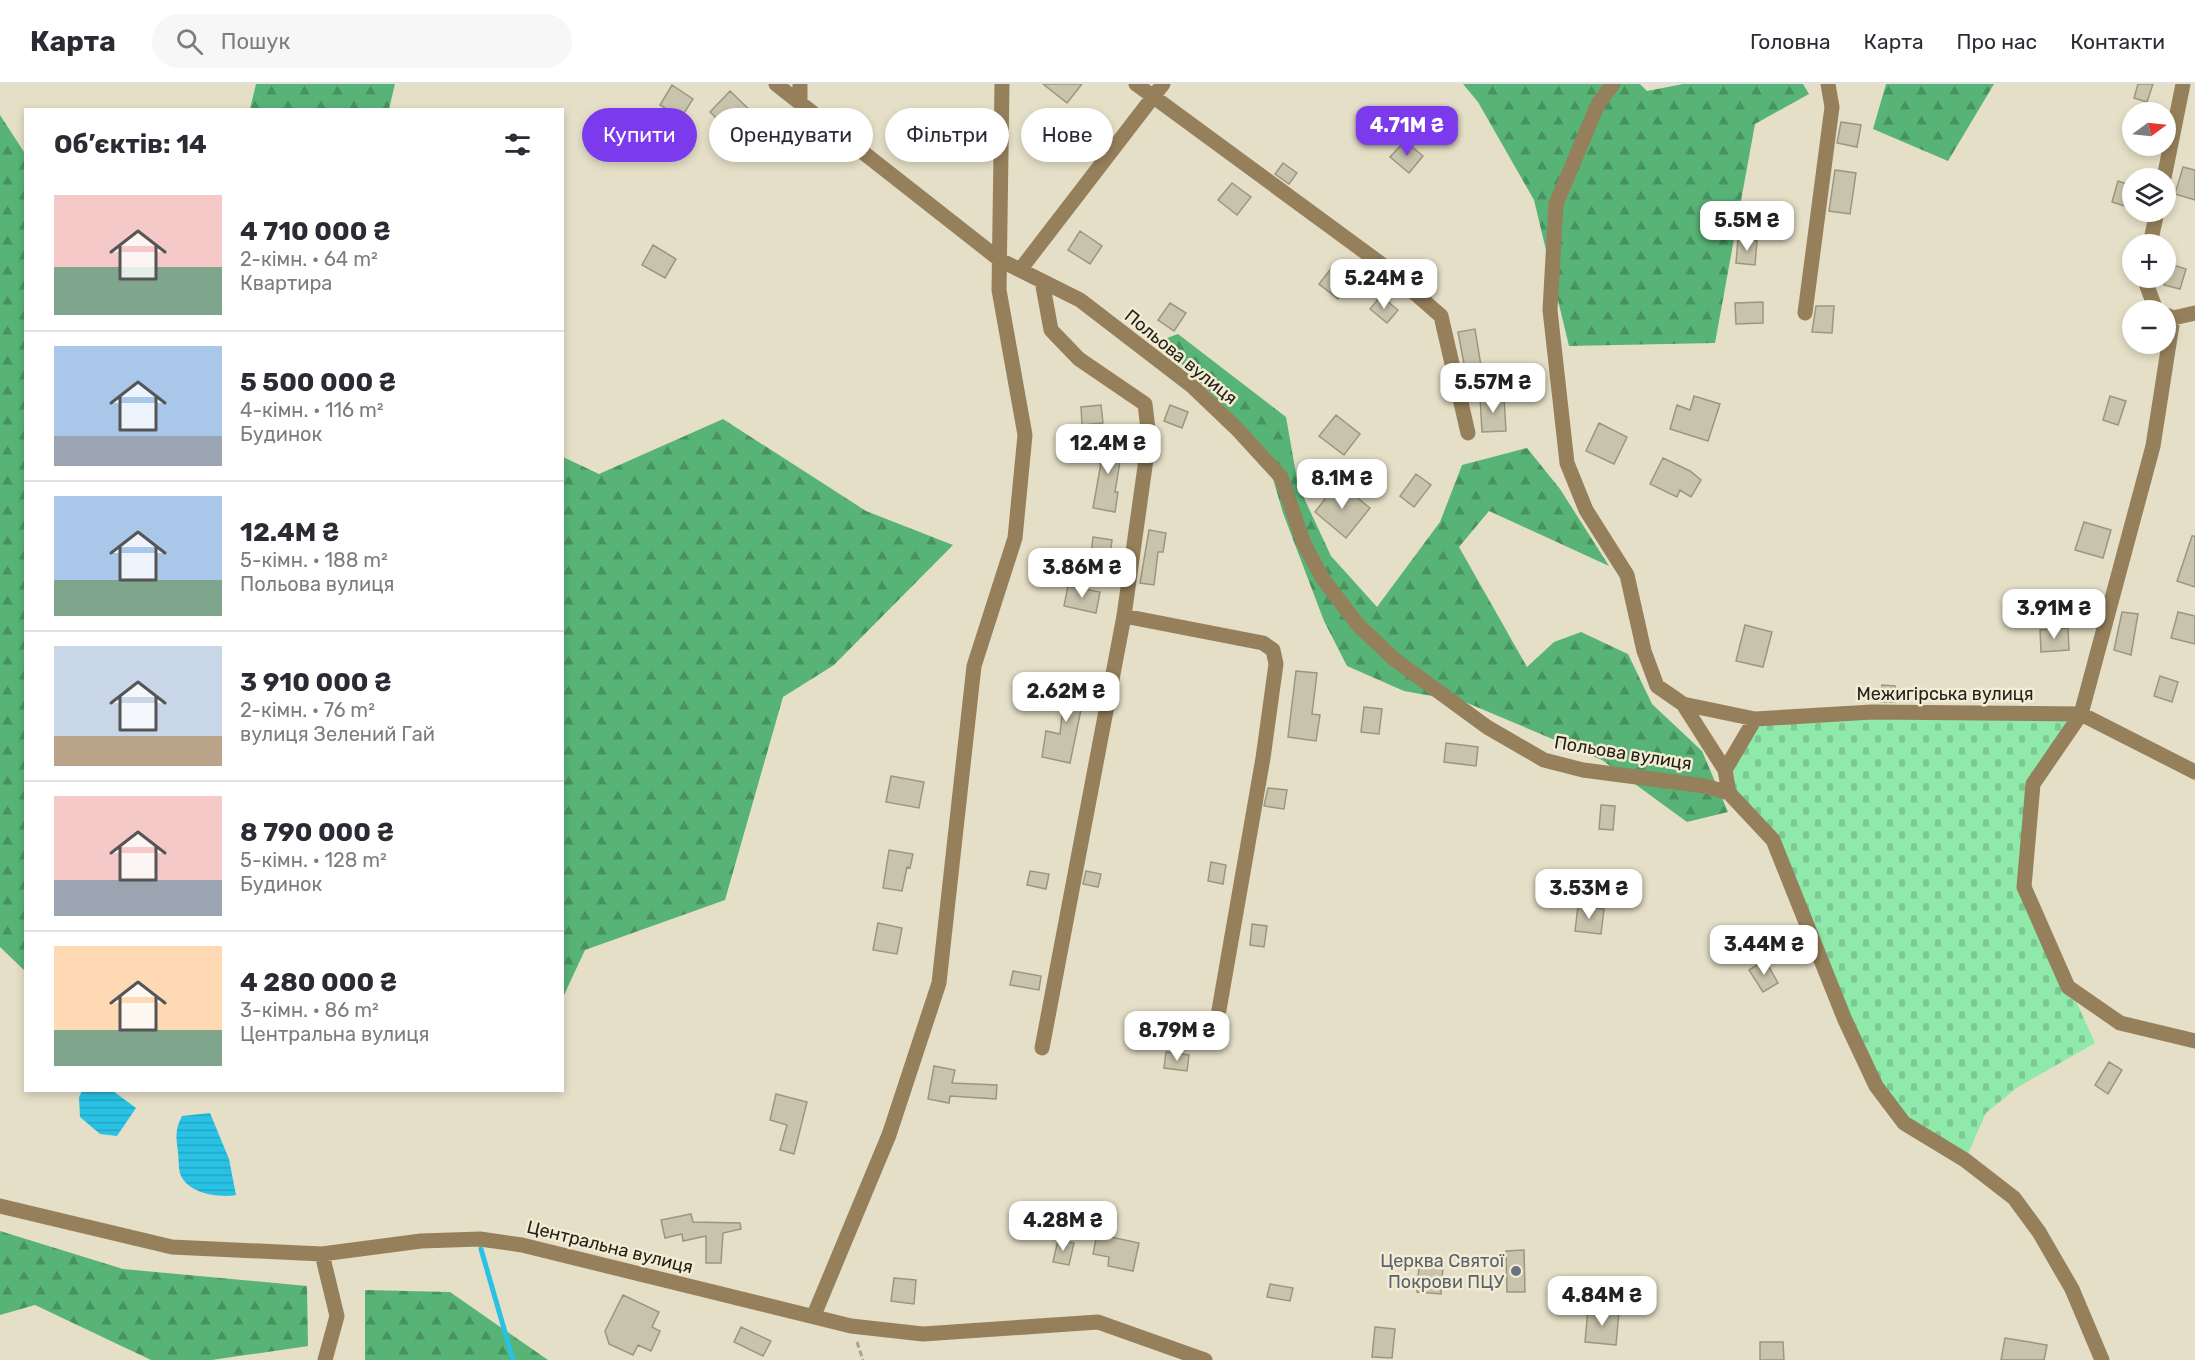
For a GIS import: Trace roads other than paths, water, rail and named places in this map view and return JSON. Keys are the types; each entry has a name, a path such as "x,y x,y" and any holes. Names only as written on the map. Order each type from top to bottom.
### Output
{"street":[{"name":"Польова вулиця","path":"776,84 1000,260 1080,300 1192,386 1237,429 1281,477 1304,543 1323,579 1358,625 1404,666 1487,727 1544,760 1583,770 1706,786 1729,793"},
{"path":"800,84 800,103"},
{"path":"814,1315 889,1135 939,983 974,666 1015,538 1025,435 999,290 1002,84"},
{"path":"1136,84 1384,266 1441,316 1468,433"},
{"path":"1020,270 1163,84"},
{"path":"1613,84 1598,104 1556,204 1551,310 1567,463 1586,510 1627,575 1644,651 1657,686 1683,704 1725,770 1729,793 1773,840 1845,1020 1876,1086 1904,1123 1965,1160 2014,1198 2039,1232 2072,1289 2102,1360"},
{"path":"1804,313 1832,107 1828,84"},
{"path":"2166,168 2183,84"},
{"path":"1042,281 1051,330 1079,359 1145,404 1149,438 1124,616 1042,1048"},
{"path":"2176,315 2195,313"},
{"path":"2165,354 2153,446 2081,714 2033,784 2024,887 2068,987 2121,1023 2195,1041"},
{"path":"1124,616 1263,643 1273,650 1276,664 1263,758 1219,1010"},
{"name":"Межигірська вулиця","path":"1683,704 1755,719 1872,712 2081,714 2195,772"},
{"path":"1725,770 1755,719"},
{"name":"Центральна вулиця","path":"0,1206 172,1247 322,1254 421,1241 480,1239 522,1245 626,1268 682,1286 814,1315 851,1326 923,1334 1098,1322 1205,1360"},
{"path":"322,1254 337,1316 325,1360"}],"water":[{"path":"82,1092 114,1092 136,1108 117,1136 100,1134 80,1117 79,1097"},
{"path":"210,1113 229,1159 236,1195 222,1196 198,1191 185,1182 180,1173 177,1133 182,1116"}],"waterway":[{"path":"481,1249 513,1360"}],"place":[{"name":"Церква Святої Покрови ПЦУ","path":"1516,1271"}]}
